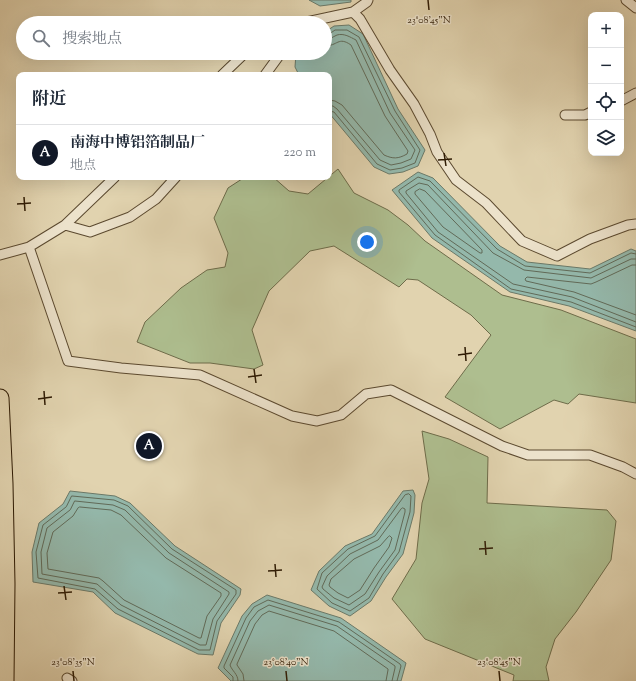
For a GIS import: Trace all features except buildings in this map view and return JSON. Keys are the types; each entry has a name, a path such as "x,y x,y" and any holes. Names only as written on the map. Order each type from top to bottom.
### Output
{"highway":[{"path":"0,398 4,484 6,584 5,681"},
{"path":"6,584 16,681"}],"street":[{"path":"332,17 353,12 368,0"},
{"path":"626,0 636,8"},
{"path":"353,12 360,19 390,70 414,104 430,134 437,152 456,180 486,203 522,241 557,256 590,239 628,225 636,224"},
{"path":"225,72 238,60"},
{"path":"267,72 276,60"},
{"path":"624,99 636,93"},
{"path":"566,115 585,115 588,114"},
{"path":"0,255 29,247 65,225 113,180"},
{"path":"65,225 90,232 130,217 156,200 173,180"},
{"path":"29,247 68,361 121,368 200,375 292,416 317,421 341,415 366,394 391,390 502,446 528,455 590,455 623,467 636,474"}],"green space":[{"path":"338,169 354,193 388,210 408,225 425,241 502,295 561,310 636,339 636,403 579,394 568,404 554,400 500,429 445,397 491,335 471,315 418,280 407,279 399,287 334,246 310,251 269,291 252,330 263,365 254,369 210,363 190,363 137,342 145,322 181,288 207,270 225,267 228,253 214,218 228,188 240,180 276,180 289,191 308,194 325,180 332,180 332,174"},
{"path":"422,431 449,439 488,457 487,503 607,510 616,521 611,560 576,612 555,639 546,667 549,681 513,681 514,675 425,639 392,599 416,559 422,503 429,479"}],"water":[{"path":"309,0 351,0 351,2 320,6"},
{"path":"349,25 363,34 398,109 425,150 418,166 403,172 389,174 374,167 332,117 332,72 298,72 295,67 296,60 332,60 332,27"},
{"path":"418,172 433,178 500,246 527,262 590,269 631,249 636,251 636,331 569,306 510,292 432,238 392,190"},
{"path":"413,490 415,495 414,513 403,554 371,601 350,616 329,606 311,590 319,571 345,546 372,534 403,491"},
{"path":"70,491 115,496 130,503 175,546 241,589 240,595 221,623 213,655 198,654 115,613 93,592 33,582 32,552 39,523 63,504"},
{"path":"267,595 341,618 406,663 401,681 231,681 218,668 242,616 252,604"}],"place":[{"name":"南海中博铝箔制品厂","path":"149,446"}]}
